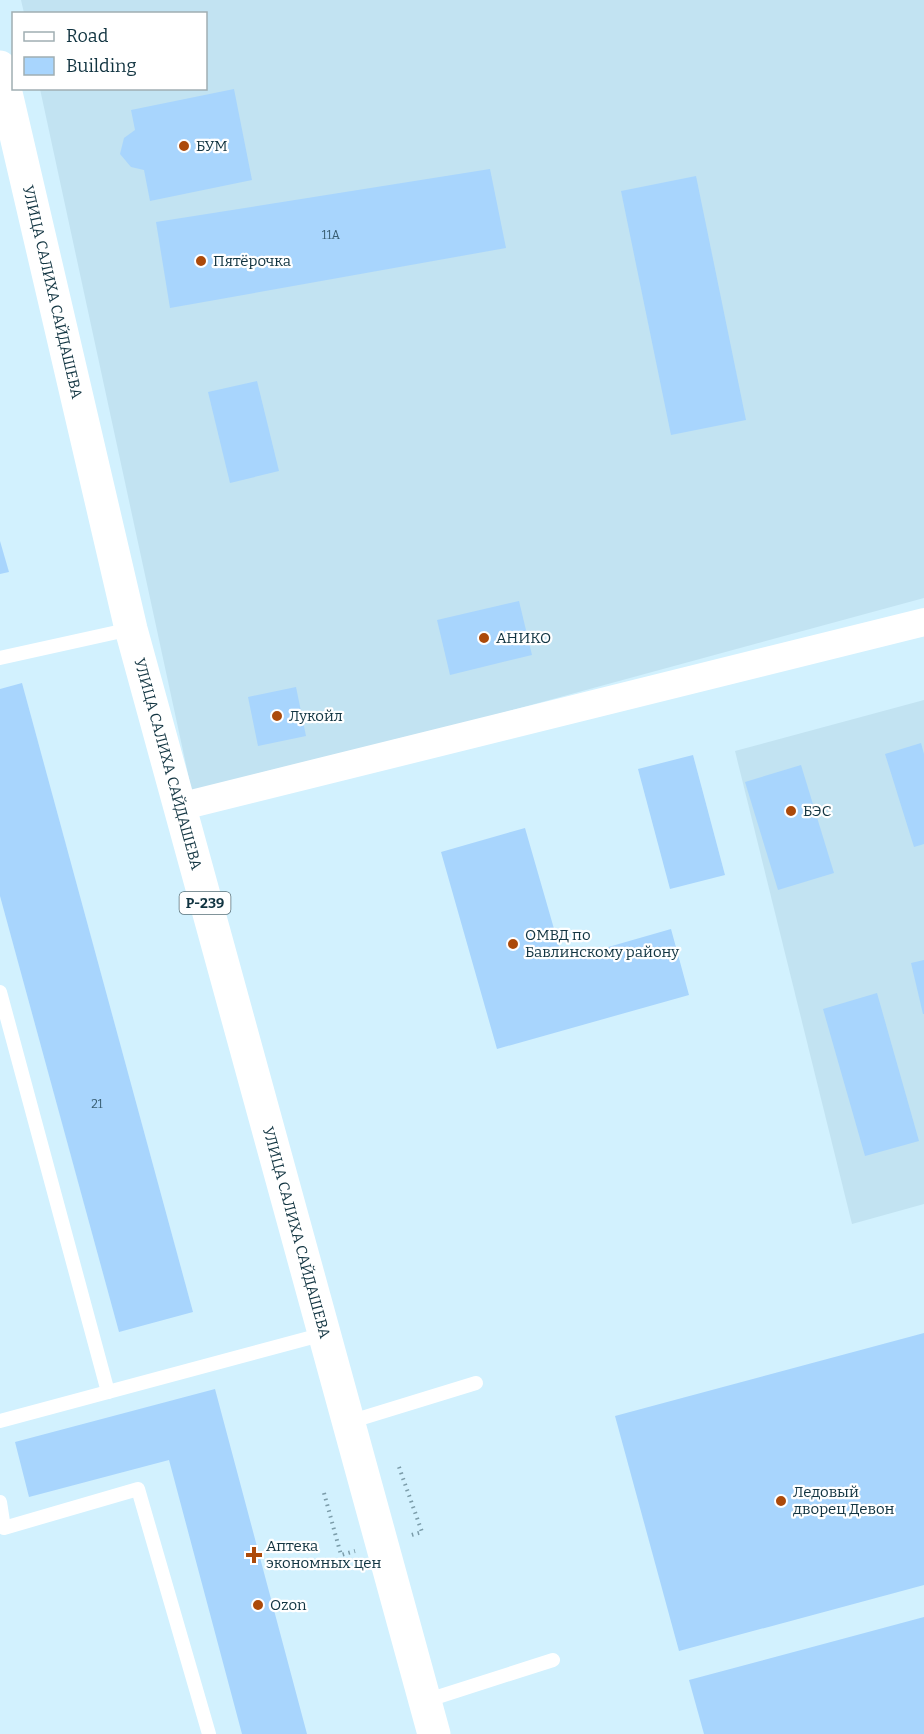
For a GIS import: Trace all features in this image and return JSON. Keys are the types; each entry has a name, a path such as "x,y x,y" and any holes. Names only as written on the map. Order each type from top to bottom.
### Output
{"highway":[{"name":"УЛИЦА САЛИХА САЙДАШЕВА","path":"0,67 131,629 434,1734"}],"street":[{"path":"179,807 924,622"}],"lane":[{"path":"0,658 131,629"},
{"path":"0,992 108,1392"},
{"path":"0,1421 324,1334"},
{"path":"348,1422 476,1383"},
{"path":"0,1502 4,1528 138,1489 209,1734"},
{"path":"425,1701 553,1660"}],"path":[{"path":"399,1467 422,1532"},
{"path":"324,1493 341,1555"}],"shaded area":[{"path":"21,0 924,0 924,598 193,797 40,90 207,90 207,12 24,12"},
{"path":"924,700 924,1204 852,1224 735,751"}],"building":[{"name":"БУМ","path":"234,89 252,180 150,201 144,170 131,167 120,154 124,138 135,130 131,110"},
{"path":"490,169 506,248 170,308 156,222"},
{"path":"696,176 746,420 671,435 621,191"},
{"path":"257,381 279,471 230,483 208,392"},
{"path":"0,541 9,572 0,574"},
{"path":"519,601 532,655 450,675 437,620"},
{"path":"22,683 193,1312 119,1332 0,896 0,689"},
{"path":"296,687 306,736 258,746 248,697"},
{"path":"921,743 924,754 924,844 914,847 885,754"},
{"path":"693,755 725,875 670,889 638,769"},
{"path":"801,765 834,873 778,890 745,782"},
{"name":"ОМВД по Бавлинскому району","path":"525,828 563,960 671,929 689,995 497,1049 441,852"},
{"path":"924,960 924,1014 923,1014 911,963"},
{"path":"877,993 919,1141 865,1156 823,1009"},
{"name":"Ледовый дворец Девон","path":"924,1333 924,1585 679,1651 615,1416"},
{"path":"215,1389 307,1734 242,1734 169,1460 29,1497 15,1442"},
{"path":"924,1617 924,1734 704,1734 689,1680"}],"place":[{"name":"БУМ","path":"184,146"},
{"name":"Пятёрочка","path":"201,261"},
{"name":"АНИКО","path":"484,638"},
{"name":"Лукойл","path":"277,716"},
{"name":"БЭС","path":"791,811"},
{"name":"ОМВД по Бавлинскому району","path":"513,944"},
{"name":"Ледовый дворец Девон","path":"781,1501"},
{"name":"Аптека экономных цен","path":"254,1555"},
{"name":"Ozon","path":"258,1605"}]}
